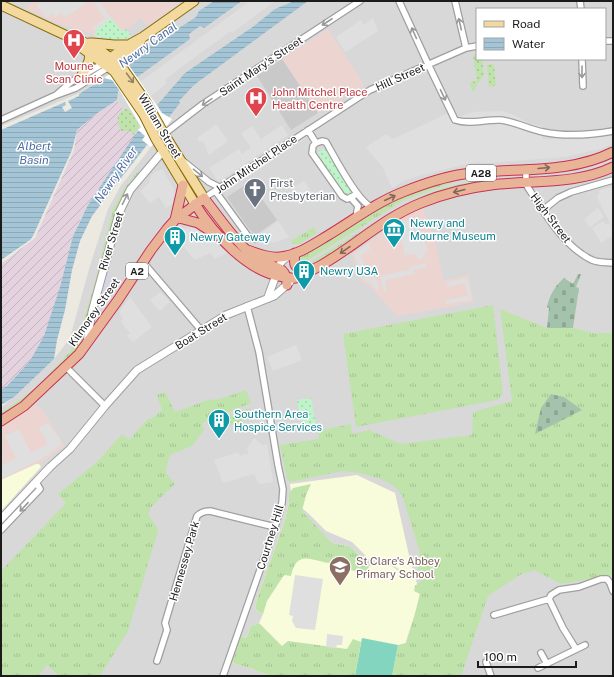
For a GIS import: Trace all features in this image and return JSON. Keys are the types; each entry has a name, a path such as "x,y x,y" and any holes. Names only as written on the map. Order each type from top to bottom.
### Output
{"highway":[{"name":"A28","path":"204,198 234,238 248,250 261,255 275,257 292,254 303,250 372,207 401,193 441,179 464,174 572,165 613,152"},
{"name":"A28","path":"290,280 329,260 395,216 421,203 466,189 491,185 574,178 592,175 611,168"},
{"path":"183,185 177,219 198,223 220,237"},
{"path":"204,198 203,202 219,230 220,237"},
{"name":"A2","path":"195,204 204,198"},
{"path":"195,204 202,216 234,251 258,268 277,272 290,280"},
{"name":"Kilmorey Street","path":"1,421 24,406 79,354 142,262 167,229 195,204"},
{"path":"248,250 259,261 274,265 277,272"},
{"path":"292,254 293,263 296,267 307,272"}],"main road":[{"path":"112,64 129,45 143,37 194,1"},
{"path":"2,4 89,48 101,51 112,64"},
{"path":"112,64 136,48 143,37"},
{"path":"80,77 89,61 89,48 93,42 114,45 129,45"},
{"name":"William Street","path":"112,64 146,102 177,156 204,198"},
{"name":"William Street","path":"112,64 136,102 156,139 195,204"}],"street":[{"name":"Saint Mary's Street","path":"163,132 360,1"},
{"path":"399,1 455,120 467,122 501,120 542,132 574,135 613,131"},
{"path":"455,1 466,48"},
{"name":"Hill Street","path":"308,130 370,90 466,48 476,46"},
{"path":"582,60 582,86"},
{"path":"54,96 80,77 112,64"},
{"path":"1,120 54,96 76,88 112,64"},
{"path":"308,130 316,143"},
{"name":"John Mitchel Place","path":"204,198 308,130"},
{"path":"357,194 347,199 342,196 312,153 313,146 316,143 322,141 326,142 357,194 367,205 372,207"},
{"name":"River Street","path":"87,344 92,312 119,213 130,190 163,151"},
{"path":"177,156 218,190 248,236 255,239"},
{"name":"High Street","path":"526,170 526,182 543,210 571,245 592,260 599,262 613,262"},
{"path":"543,210 558,198 571,192 613,180"},
{"path":"351,198 358,206 356,217"},
{"path":"268,297 283,260 292,254"},
{"path":"142,262 201,330"},
{"name":"Boat Street","path":"1,519 70,449 136,370 226,315 268,297 274,296 290,280"},
{"name":"Courtney Hill","path":"223,676 275,527 282,503 283,489 259,352 247,306"},
{"path":"66,367 105,406"},
{"path":"1,530 40,489 36,482"},
{"name":"Hennessey Park","path":"157,661 167,630 166,622 197,516 200,513 210,511 275,527"},
{"path":"494,615 549,599 551,595 559,590 579,587 601,579 607,579 613,591"},
{"path":"549,599 563,628 576,649"},
{"path":"538,668 585,645"},
{"path":"541,653 547,664"},
{"path":"486,662 491,676"}],"shaded area":[{"path":"1,1 613,1 613,676 1,676 1,408 54,359 70,338 89,269 108,209 120,187 151,147 138,135 106,82 1,126"},
{"path":"34,1 182,1 148,26 141,18 123,31 98,28 94,36 93,34 56,23 25,8"},
{"path":"40,1 89,1 66,17 63,17 63,12 55,17 52,14 46,18 37,5 41,2"},
{"path":"93,1 99,1 111,18 94,31 92,28 105,18"},
{"path":"250,1 275,1 232,33 231,31 176,71 165,80 167,83 151,96 140,82"},
{"path":"373,18 378,31 345,52 336,37 361,20 364,25"},
{"path":"328,29 364,85 318,113 282,59"},
{"path":"287,51 288,53 222,99 221,97"},
{"path":"282,59 318,113 291,130 257,76"},
{"path":"117,100 138,135 81,218 73,236 47,339 30,368 1,395 1,264 35,238 74,150 77,130 96,114"},
{"path":"501,111 512,114 530,124 542,126 543,139 554,139 556,137 579,139 609,136 613,137 613,144 600,149 565,157 487,163 478,162 457,166 405,180 392,188 383,168 366,147 386,134 393,139 446,114 459,117 473,112"},
{"path":"216,124 228,141 209,155 206,150 207,148 202,141 200,142 197,138"},
{"path":"282,125 288,135 218,182 209,168 239,149 242,154 251,148 241,133 252,126 261,139"},
{"path":"304,137 306,138 242,181 241,179"},
{"path":"162,169 177,194 174,196 172,204 166,208 159,197 150,203 140,191 149,183 151,176 155,172"},
{"path":"304,181 313,194 300,202 291,189"},
{"path":"250,182 277,220 256,235 249,229 227,197"},
{"path":"613,187 612,227 597,197 600,190"},
{"path":"422,207 437,246 443,281 468,275 474,302 397,316 370,286 363,283 359,276 352,254 382,233 395,221"},
{"path":"598,208 604,217 590,227 584,219"},
{"path":"411,218 413,223 416,222 428,251 424,253 425,258 418,260 416,254 405,255 398,225"},
{"path":"278,221 289,237 273,243 264,237 262,233"},
{"path":"603,221 606,225 609,223 613,230 613,235 601,243 592,228"},
{"path":"194,227 199,229 227,253 215,259 210,253 195,260 174,236 181,229"},
{"path":"368,244 371,248 361,256 368,277 376,277 379,289 377,290 369,282 363,280 354,254"},
{"path":"426,264 427,267 413,270 414,274 385,280 387,291 384,292 380,276 409,270 409,267"},
{"path":"108,271 113,276 113,280 119,285 96,320 96,316"},
{"path":"468,278 472,300 446,304 446,300 468,296 465,283 448,287 447,282"},
{"path":"160,292 170,302 160,311 150,300"},
{"path":"130,297 152,327 133,342 127,336 130,333 121,322 123,318 119,312"},
{"path":"296,345 302,360 273,371 267,357"},
{"path":"35,405 42,409 64,445 39,464 1,480 1,428"},
{"path":"48,423 61,441 61,445 41,459 1,479 1,466 16,458 5,436 19,429 31,453 48,444 39,428"},
{"path":"254,438 262,445 267,444 273,482 259,484 254,474 223,483 214,460 238,452 240,456 245,454 249,455 247,449"},
{"path":"39,464 41,467 1,511 1,480"},
{"name":"St Clare's Abbey Primary School","path":"357,475 395,493 411,564 420,594 396,676 270,676 232,663 241,636 246,638 251,626 259,623 263,614 257,611 255,607 285,520 289,502 331,542 349,546 369,566 386,562 410,579 385,558 371,561 352,542 326,531 292,500 290,484"},
{"path":"295,575 323,579 315,630 296,628 292,621 293,616 289,615"},
{"path":"327,634 343,636 342,645 337,645 336,648 326,647"}],"green space":[{"path":"111,18 122,31 126,29 132,37 116,40 94,36 98,28"},
{"path":"473,55 476,55 476,60 482,60 484,75 472,92 470,82 477,81"},
{"path":"494,64 496,85 489,88 487,65"},
{"path":"125,109 129,109 140,126 133,135 130,131 121,131 119,125 118,116"},
{"path":"326,148 352,191 347,196 345,196 317,153"},
{"path":"138,171 139,172 126,190 115,212 83,337 77,348 47,381 1,417 1,413 36,388 75,345 92,293 113,209 124,189"},
{"path":"514,178 453,188 306,266 304,265 385,216 418,198 444,188 464,183"},
{"path":"460,180 404,200 302,264 298,261 299,256 402,196 436,185"},
{"path":"314,227 317,233 299,244 293,244 291,241"},
{"path":"578,274 581,274 576,287 579,288 573,328 547,328 549,308 547,307 553,291 564,278 573,284"},
{"path":"493,305 503,394 497,400 356,427 343,334"},
{"path":"500,309 547,328 573,328 593,333 613,333 613,575 561,584 534,570 520,575 488,596 461,676 392,676 398,645 406,643 415,614 420,594 414,591 415,586 421,581 417,564 420,559 419,549 402,495 393,485 360,473 342,471 290,482 287,479 280,445 319,439 318,431 351,424 352,434 369,430 401,444 472,435 473,412 512,401"},
{"path":"246,390 251,403 202,423 204,430 192,446 170,455 166,473 175,484 152,506 148,514 158,529 157,534 128,631 100,676 59,676 47,665 38,676 1,676 1,570 66,503 58,494 97,462 122,434 129,440 148,419 151,419 162,410 157,395 165,392 175,412 208,400 220,399"},
{"path":"551,394 564,397 582,410 535,434 541,408"},
{"path":"311,398 316,425 302,428 297,400"},
{"path":"249,408 253,417 217,430 214,421"},
{"path":"311,484 306,495 302,511 331,542 349,546 356,552 369,566 367,574 347,569 346,564 330,561 329,563 311,559 301,559 297,562 291,576 284,575 267,601 263,614 257,611 255,607 285,520 289,502 289,494 293,488"},
{"path":"259,623 282,646 288,641 347,649 353,639 361,642 355,676 270,676 232,663 241,636 246,638 251,626"},
{"path":"362,638 398,645 392,676 355,676"}],"water":[{"name":"Albert Basin","path":"214,1 242,1 204,28 200,26 189,34 190,39 118,91 117,100 96,114 77,130 72,150 33,236 30,240 1,260 1,130 65,102 66,105 62,107 65,112 72,108 68,101 79,96 79,94 127,64 174,29 179,28 196,17 199,11"},
{"name":"Newry River","path":"294,1 308,1 194,85 179,101 180,103 92,216 80,241 72,270 54,359 14,397 1,405 1,389 7,386 30,361 44,336 60,287 73,236 88,205 134,136 159,108 157,104 185,73 254,26 275,9"}],"pier":[{"path":"132,59 128,64 162,113 172,119 151,147 142,140 145,136 138,130 141,127 120,91 112,80 104,78"}],"place":[{"name":"Mourne Scan Clinic","path":"74,60"},
{"name":"John Mitchel Place Health Centre","path":"256,118"},
{"name":"First Presbyterian","path":"255,208"},
{"name":"Newry and Mourne Museum","path":"394,248"},
{"name":"Newry Gateway","path":"175,256"},
{"name":"Newry U3A","path":"304,290"},
{"name":"Southern Area Hospice Services","path":"219,440"},
{"name":"St Clare's Abbey Primary School","path":"340,586"}],"water label":[{"name":"Newry Canal","path":"148,45"}]}
